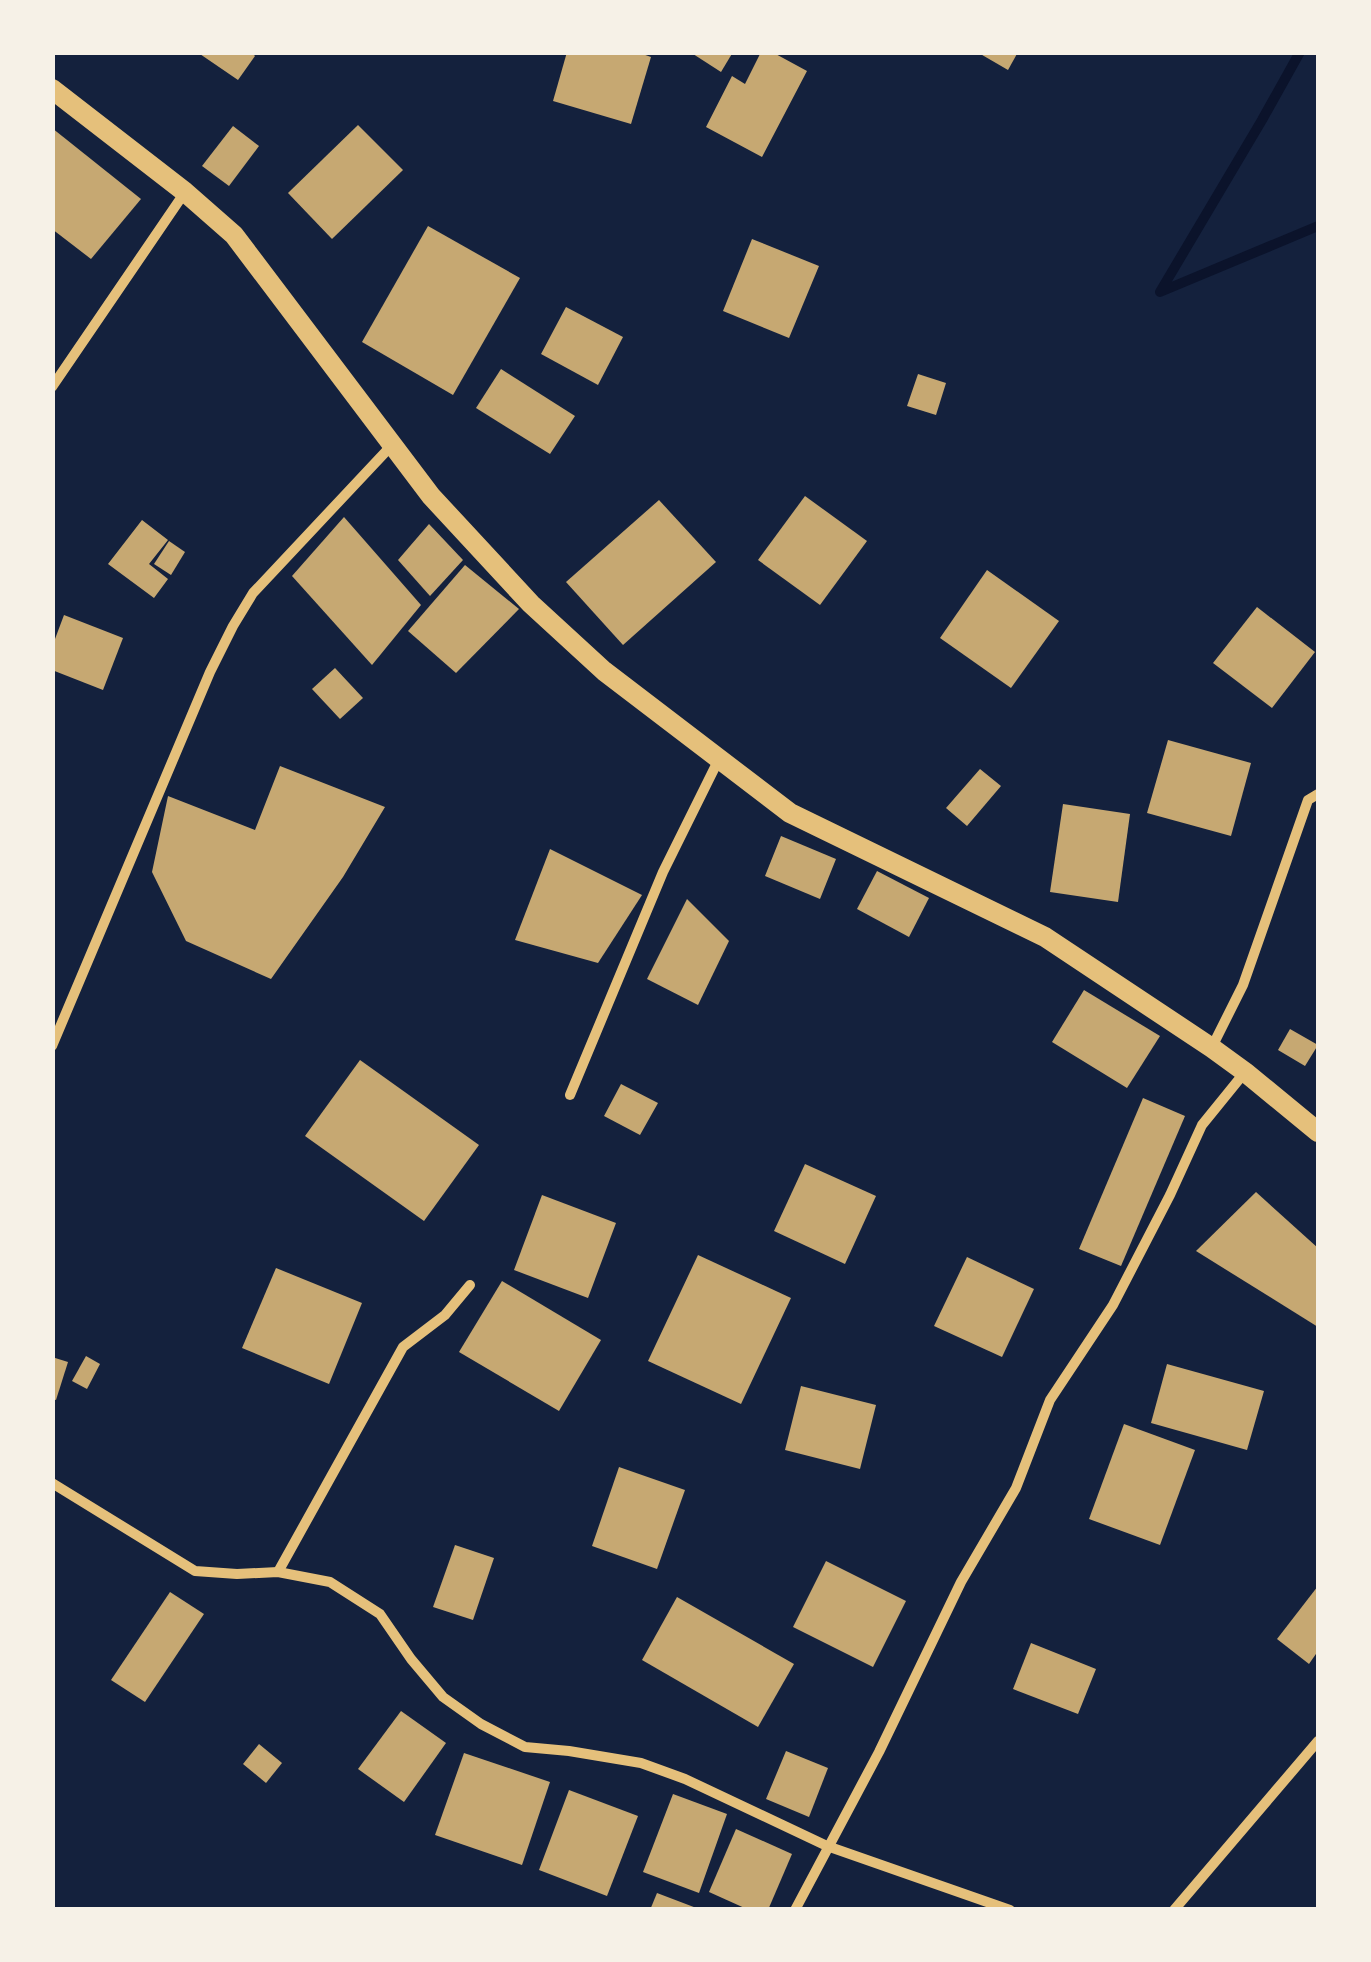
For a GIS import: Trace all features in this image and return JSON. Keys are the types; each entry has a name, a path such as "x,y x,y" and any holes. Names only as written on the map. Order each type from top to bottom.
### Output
{"main road":[{"path":"52,89 234,235 431,496 531,604 604,672 790,813 1045,937 1212,1048 1318,1132"}],"street":[{"path":"52,387 185,192"},
{"path":"52,1046 232,626 253,593 392,444"},
{"path":"570,1096 663,872 719,759"},
{"path":"1212,1048 1243,985 1308,800 1318,794"},
{"path":"795,1910 879,1752 962,1582 1016,1488 1050,1400 1113,1305 1202,1125 1245,1072"},
{"path":"278,1572 403,1347 445,1315 470,1285"},
{"path":"52,1483 195,1571 278,1572 330,1582 380,1614 443,1697 481,1724 525,1747 642,1764 685,1779 828,1846 1010,1910"},
{"path":"1174,1910 1318,1741"}],"building":[{"path":"197,52 251,52 255,56 238,80"},
{"path":"567,52 637,52 651,57 631,124 553,101"},
{"path":"690,52 733,52 721,72"},
{"path":"761,52 772,52 807,71 762,157 706,127 732,76 745,84"},
{"path":"977,52 1018,52 1008,70"},
{"path":"358,125 403,170 332,239 288,193"},
{"path":"233,126 259,146 229,186 202,166"},
{"path":"52,128 141,199 91,259 52,229"},
{"path":"428,226 520,278 453,395 362,342"},
{"path":"752,239 819,266 789,338 723,311"},
{"path":"566,307 623,337 598,385 541,354"},
{"path":"501,369 575,416 550,454 476,408"},
{"path":"918,374 946,383 936,415 907,406"},
{"path":"805,496 867,541 820,605 758,560"},
{"path":"659,500 716,562 623,645 566,582"},
{"path":"344,517 421,605 372,665 292,576"},
{"path":"142,520 168,540 149,564 168,579 154,598 108,564"},
{"path":"429,524 463,560 430,596 398,560"},
{"path":"169,541 185,552 171,575 154,564"},
{"path":"465,565 519,609 456,673 408,631"},
{"path":"987,570 1059,621 1011,688 940,638"},
{"path":"1257,607 1315,652 1272,708 1213,663"},
{"path":"64,615 123,638 103,690 52,670 52,647"},
{"path":"335,668 363,698 340,719 312,689"},
{"path":"1168,740 1251,763 1231,836 1147,813"},
{"path":"280,766 385,807 343,877 271,979 186,941 152,872 168,796 255,830"},
{"path":"980,769 1001,786 967,826 946,808"},
{"path":"1063,804 1130,814 1118,902 1050,892"},
{"path":"781,836 836,859 820,899 765,876"},
{"path":"550,849 642,895 598,963 515,940"},
{"path":"877,871 929,898 909,937 857,909"},
{"path":"687,899 729,941 698,1005 647,979"},
{"path":"1084,990 1160,1036 1127,1088 1052,1042"},
{"path":"1290,1029 1318,1045 1305,1066 1278,1050"},
{"path":"360,1060 479,1145 424,1221 305,1136"},
{"path":"621,1084 658,1103 640,1135 604,1116"},
{"path":"1143,1098 1185,1116 1121,1266 1079,1249"},
{"path":"805,1164 876,1196 845,1264 774,1231"},
{"path":"1256,1192 1318,1248 1318,1327 1196,1251"},
{"path":"542,1195 616,1223 588,1298 514,1270"},
{"path":"698,1255 791,1298 741,1404 648,1361"},
{"path":"967,1257 1034,1289 1002,1357 934,1326"},
{"path":"276,1268 362,1303 329,1384 242,1348"},
{"path":"502,1281 601,1340 559,1411 459,1352"},
{"path":"86,1356 100,1364 87,1389 72,1381"},
{"path":"52,1357 68,1362 56,1400 52,1399"},
{"path":"1167,1364 1264,1391 1247,1450 1151,1423"},
{"path":"801,1386 876,1405 860,1469 785,1450"},
{"path":"1124,1424 1195,1450 1160,1545 1089,1519"},
{"path":"619,1467 685,1490 657,1569 592,1546"},
{"path":"455,1545 494,1558 473,1620 433,1607"},
{"path":"826,1561 906,1601 873,1667 793,1627"},
{"path":"1318,1586 1318,1651 1309,1664 1277,1639"},
{"path":"170,1592 204,1614 145,1702 111,1680"},
{"path":"677,1597 794,1664 758,1727 642,1660"},
{"path":"1031,1643 1096,1669 1078,1714 1013,1689"},
{"path":"401,1711 446,1743 404,1802 358,1769"},
{"path":"259,1744 282,1763 266,1783 243,1764"},
{"path":"786,1751 828,1768 809,1817 766,1799"},
{"path":"464,1753 550,1782 522,1865 435,1835"},
{"path":"569,1790 638,1816 607,1896 539,1870"},
{"path":"673,1794 727,1814 699,1893 643,1872"},
{"path":"736,1829 792,1854 768,1910 749,1910 709,1892"},
{"path":"657,1893 699,1909 699,1910 650,1910"}],"waterway":[{"path":"1300,52 1160,292 1318,226"}]}
